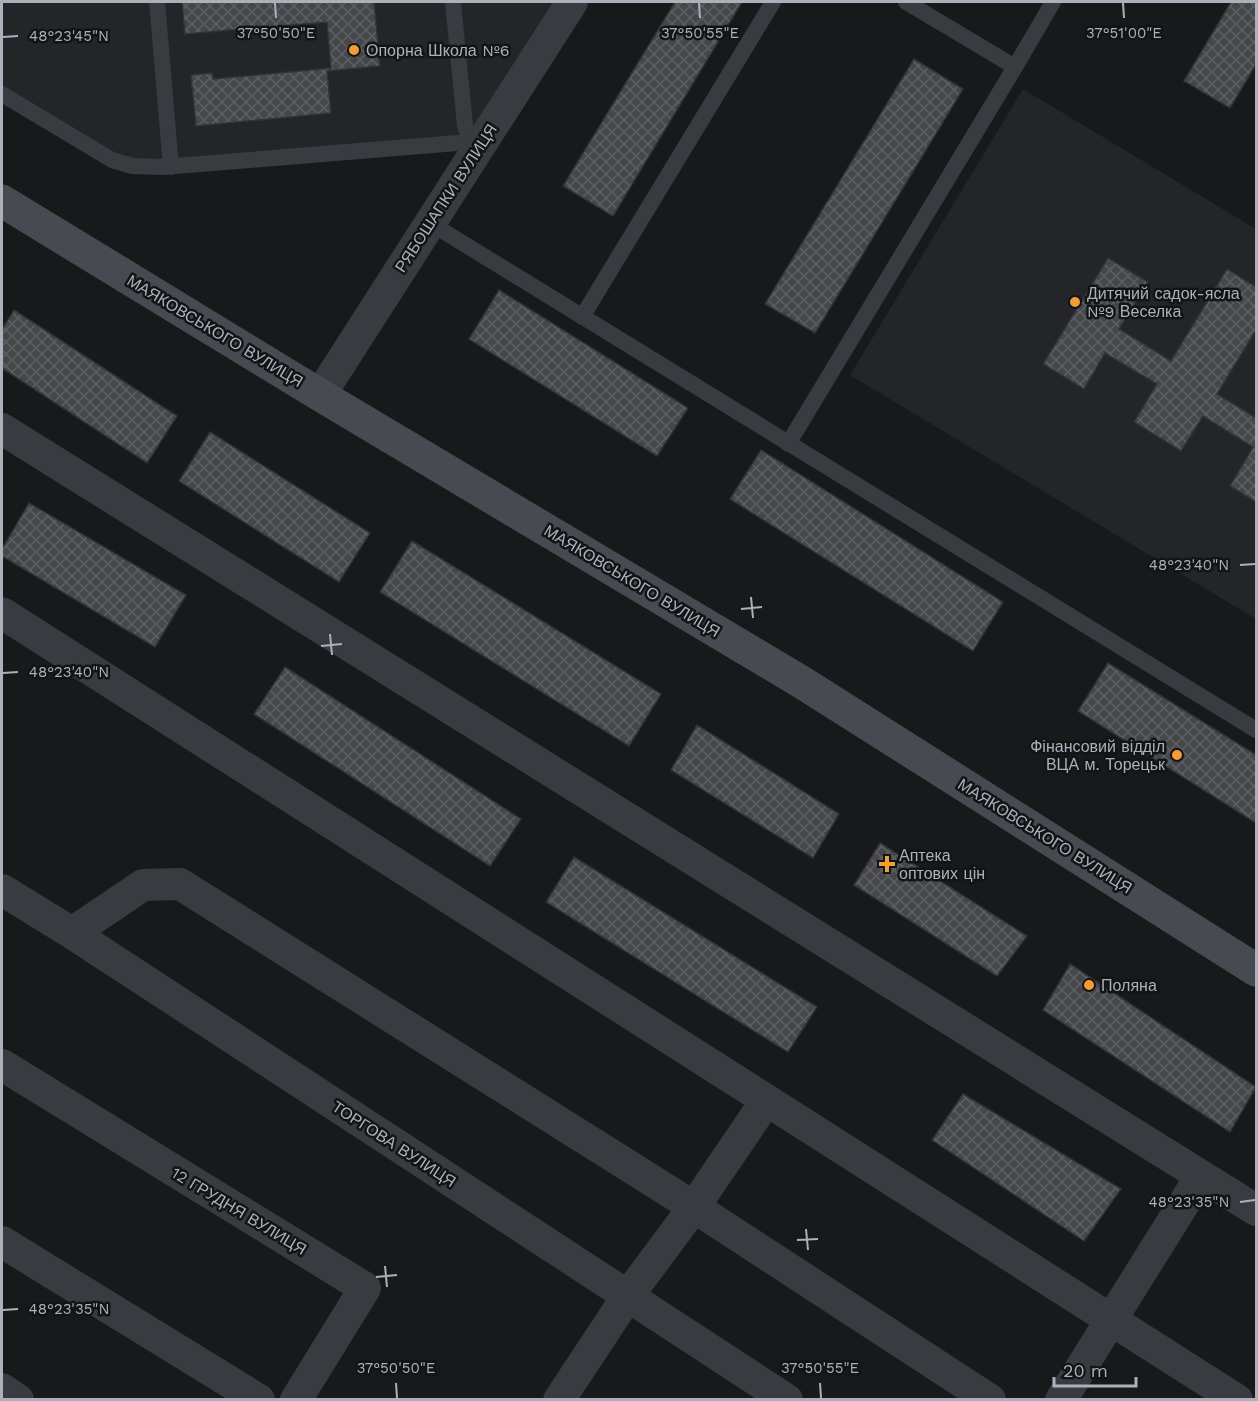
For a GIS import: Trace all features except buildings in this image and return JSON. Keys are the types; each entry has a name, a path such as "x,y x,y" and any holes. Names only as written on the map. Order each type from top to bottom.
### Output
{"main road":[{"name":"МАЯКОВСЬКОГО ВУЛИЦЯ","path":"2,201 320,395 803,683 1257,970"}],"street":[{"name":"РЯБОШАПКИ ВУЛИЦЯ","path":"320,395 430,223 475,141 572,2"},
{"path":"2,429 1257,1210"},
{"path":"2,613 1237,1400"},
{"path":"72,933 143,885 180,884 694,1207 990,1400"},
{"name":"ТОРГОВА ВУЛИЦЯ","path":"2,890 72,933 787,1400"},
{"name":"12 ГРУДНЯ ВУЛИЦЯ","path":"2,1065 365,1288 296,1400"},
{"path":"560,1400 627,1297 694,1207 766,1101"},
{"path":"1061,1400 1201,1176"},
{"path":"2,1242 259,1400"},
{"path":"2,1389 18,1400"}],"lane":[{"path":"157,2 171,167"},
{"path":"453,2 465,126 475,141"},
{"path":"582,317 773,2"},
{"path":"906,2 1015,67"},
{"path":"788,444 1053,2"},
{"path":"2,94 112,160 132,166 171,167 475,141"},
{"path":"430,223 788,444 1254,723"}],"shaded area":[{"path":"2,2 565,2 470,137 132,166 2,94"},
{"name":"Дитячий садок-ясла №9 Веселка","path":"1023,89 1256,229 1256,619 850,375"}],"place":[{"name":"Опорна Школа №6","path":"354,50"},
{"name":"Дитячий садок-ясла №9 Веселка","path":"1075,302"},
{"name":"Фінансовий відділ ВЦА м. Торецьк","path":"1177,755"},
{"name":"Аптека оптових цін","path":"887,864"},
{"name":"Поляна","path":"1089,985"}]}
